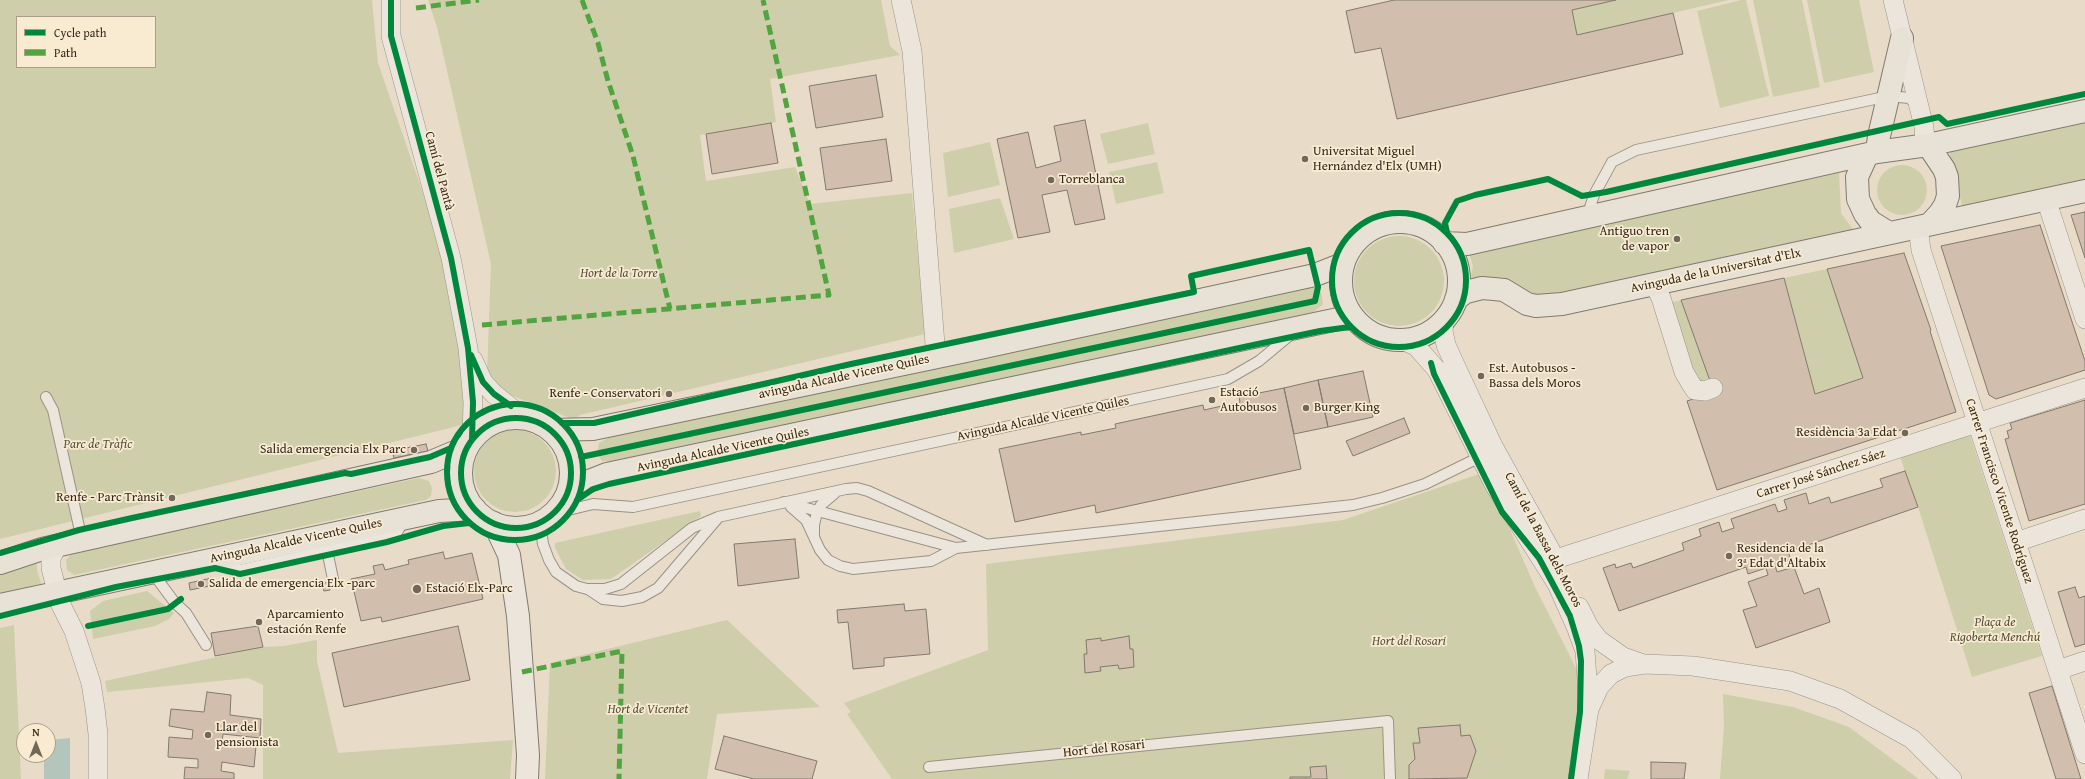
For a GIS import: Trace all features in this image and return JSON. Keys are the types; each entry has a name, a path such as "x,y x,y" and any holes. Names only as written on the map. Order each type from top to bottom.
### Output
{"highway":[{"path":"1902,38 1879,136 1872,154 1857,177 1858,199 1865,214 1871,222 1888,233 2085,191"},
{"path":"1444,243 1467,244 1872,154 1926,145 2085,111"},
{"path":"1924,226 1940,214 1948,196 1947,178 1944,169 1926,145"},
{"path":"1403,223 1418,226 1432,232 1444,243 1452,255 1458,269 1456,299 1444,320 1425,334 1402,340 1384,338 1368,331 1355,319 1346,307 1342,293 1341,278 1343,264 1350,250 1360,238 1373,229 1388,224 1403,223"},
{"name":"Avinguda de la Universitat d'Elx","path":"1456,299 1466,292 1482,288 1504,290 1527,304 1544,306 1655,285 1888,233"},
{"name":"avinguda Alcalde Vicente Quiles","path":"551,430 593,429 966,351 1315,274 1343,264"},
{"path":"1302,327 1343,318 1355,319"},
{"name":"Avinguda Alcalde Vicente Quiles","path":"568,489 607,474 1302,327"},
{"path":"513,418 524,418 539,423 551,430 567,451 571,470 568,489 562,502 546,518 517,528 494,523 475,509 467,497 462,484 461,465 470,443 480,431 490,424 513,418"},
{"path":"0,563 82,540 431,462 470,443"},
{"name":"Avinguda Alcalde Vicente Quiles","path":"0,605 404,518 440,511 475,509"}],"street":[{"name":"Camí del Pantà","path":"391,0 391,36 451,258 468,348 473,402 470,443"},
{"path":"901,0 912,51 936,357"},
{"path":"1893,0 1924,127 1926,145"},
{"path":"2046,199 2085,319"},
{"name":"Carrer Francisco Vicente Rodríguez","path":"1924,226 1921,250 2085,754"},
{"path":"1655,285 1661,298 1684,372 1690,384 1695,390 1705,391 1713,388"},
{"name":"Camí de la Bassa dels Moros","path":"1444,320 1443,332 1446,345 1493,446 1556,559 1589,627 1599,640 1623,657 1645,664"},
{"name":"Camí de la Bassa dels Moros","path":"1402,340 1416,346 1437,370 1494,486 1557,584 1577,629 1584,651 1589,709 1578,779"},
{"name":"Camí del Pantà","path":"468,348 483,382 494,394 524,418"},
{"name":"Carrer José Sánchez Sáez","path":"1556,559 1849,466 1977,422 2085,388"},
{"path":"2016,542 2085,519"},
{"path":"494,523 509,554 518,616 528,755 527,779"},
{"path":"57,546 51,558 51,568 59,601 74,631 91,683 98,734 98,779"},
{"path":"74,631 73,611 76,600 88,585"},
{"path":"2058,670 2085,661"},
{"path":"1645,664 1693,666 1790,681 1840,699 1912,738 1952,779"},
{"name":"Camí de la Bassa dels Moros","path":"1589,709 1599,687 1611,674 1626,667 1645,664"}],"lane":[{"path":"1587,218 1594,195 1612,162 1636,150 1889,96 1909,98 1918,105"},
{"name":"Avinguda Alcalde Vicente Quiles","path":"546,518 580,506 593,504 633,507 1228,379 1259,361 1277,344 1302,327"},
{"path":"46,398 53,410 82,540"},
{"path":"784,502 956,548 1352,505 1382,498 1425,484 1480,457"},
{"path":"587,589 605,589 621,584 692,528 718,517 784,502 857,488 868,491 986,545"},
{"path":"814,538 814,524 817,512 821,505 835,493"},
{"path":"784,502 806,520 820,550 828,560 840,566 853,569 931,561 956,548"},
{"path":"546,518 543,544 549,560 556,572 576,586 587,589 603,598 622,601 642,597 658,588 718,517"},
{"path":"212,559 240,570 396,534 404,518"},
{"path":"326,550 333,579"},
{"path":"152,572 175,604 186,613 206,645"},
{"name":"Hort del Rosari","path":"929,767 1388,721 1390,779"}],"green space":[{"name":"Parc de Tràfic","path":"0,0 372,0 378,63 435,228 457,327 470,423 0,539"},
{"name":"Hort de la Torre","path":"428,0 881,0 890,46 900,55 770,79 776,122 700,135 706,181 795,167 810,204 912,193 925,334 580,415 575,420 505,393 487,374 491,264 437,27"},
{"path":"1616,0 1729,0 1577,35 1572,10"},
{"path":"1746,0 1769,96 1720,108 1697,11"},
{"path":"1753,0 1802,0 1820,87 1773,97"},
{"path":"1807,0 1859,0 1874,72 1824,83"},
{"path":"2085,120 2085,183 1963,210 1949,150"},
{"path":"1148,123 1155,154 1108,164 1100,134"},
{"path":"990,142 1000,185 948,197 943,153"},
{"path":"1157,162 1164,193 1116,204 1109,172"},
{"path":"1902,165 1912,167 1920,172 1925,180 1927,190 1925,200 1920,208 1912,213 1902,215 1892,213 1884,208 1879,200 1877,190 1879,180 1884,172 1892,167"},
{"path":"1839,173 1841,213 1855,232 1543,298 1470,280 1473,266 1468,250"},
{"path":"1000,198 1014,239 954,253 949,209"},
{"path":"1399,236 1416,240 1431,249 1440,264 1444,281 1440,298 1431,313 1416,322 1399,326 1382,322 1367,313 1358,298 1354,281 1358,264 1367,249 1382,240"},
{"path":"1827,269 1863,378 1815,394 1784,278"},
{"path":"1312,287 1321,292 1323,304 1314,312 615,462 602,461 597,454 599,443 610,437"},
{"path":"1681,300 1711,383 1698,382 1669,303"},
{"path":"515,430 531,433 544,442 553,455 556,471 553,487 544,500 531,509 515,512 499,509 486,500 477,487 474,471 477,455 486,442 499,433"},
{"name":"Plaça de Rigoberta Menchú","path":"1970,435 2042,656 1972,677 1918,507 1900,457"},
{"name":"Hort del Rosari","path":"1485,472 1535,587 1576,668 1579,679 1580,712 1569,779 892,779 847,714 851,712 844,703 988,650 986,564 1343,520"},
{"path":"419,478 429,481 432,488 431,496 426,500 74,575 67,570 66,560 72,553"},
{"path":"700,511 701,516 611,579 583,580 566,569 555,548 555,543"},
{"path":"37,560 37,570 42,586 0,594 0,572"},
{"path":"147,591 174,613 169,619 155,626 93,639 90,611 103,601"},
{"name":"Hort de Vicentet","path":"727,620 820,707 717,714 707,779 545,779 550,663"},
{"path":"14,625 18,723 16,723 16,763 20,763 21,779 0,779 0,628"},
{"path":"317,640 317,661 338,753 513,740 510,779 263,779 263,685 248,678 107,692 105,681 263,647 284,646"},
{"path":"1723,694 1793,707 1849,727 1919,779 1720,779 1724,726"},
{"path":"1605,769 1630,771 1627,779 1604,779"}],"shaded area":[{"path":"70,738 70,779 44,779 44,763 56,763 56,739"}],"building":[{"path":"1394,0 1616,0 1572,10 1577,35 1673,13 1683,54 1397,119 1381,48 1355,53 1346,11"},
{"path":"876,75 883,117 816,128 809,86"},
{"name":"Torreblanca","path":"1085,120 1105,219 1075,225 1067,190 1042,195 1050,232 1018,238 997,139 1028,132 1036,168 1061,161 1054,126"},
{"path":"771,123 778,163 712,174 706,134"},
{"path":"886,139 892,181 826,190 820,148"},
{"path":"2085,212 2085,258 2071,215"},
{"path":"2040,225 2085,361 2085,370 1996,399 1989,395 1941,246"},
{"path":"1904,253 1931,330 1930,331 1956,412 1717,490 1687,401 1714,392 1681,300 1784,278 1815,394 1863,378 1827,269"},
{"path":"1363,371 1373,417 1328,427 1318,380"},
{"name":"Burger King","path":"1318,380 1328,427 1294,434 1284,388"},
{"path":"1284,388 1301,469 1096,513 1095,505 1015,522 999,449 1081,432 1081,435 1116,428 1115,424 1203,405 1204,410 1240,402 1239,397"},
{"path":"2085,400 2085,504 2029,521 2005,439 2009,438 2007,431 2012,429 2010,423"},
{"path":"1404,418 1410,433 1353,456 1346,441"},
{"name":"Salida emergencia Elx Parc","path":"426,444 428,451 394,458 393,455 402,453 401,449"},
{"name":"Residencia de la 3ª Edat d'Altabix","path":"1905,471 1918,507 1788,552 1791,559 1775,565 1777,572 1794,567 1804,594 1819,588 1830,622 1756,648 1743,610 1757,606 1748,582 1768,575 1766,568 1748,574 1746,567 1619,611 1603,568 1615,564 1616,568 1631,563 1633,568 1684,550 1682,543 1701,536 1699,529 1719,522 1722,532 1734,528 1731,519 1775,504 1778,512 1787,509 1784,500 1806,493 1809,504 1829,497 1831,503 1883,487 1880,479"},
{"path":"795,539 799,578 738,586 734,544"},
{"name":"Estació Elx-Parc","path":"443,552 445,559 472,553 483,599 382,622 381,617 361,621 351,579 375,574 373,566 383,564 385,570 409,564 408,560"},
{"name":"Salida de emergencia Elx -parc","path":"212,578 214,585 190,590 189,583"},
{"path":"328,582 330,590 324,591 322,584"},
{"path":"2075,587 2079,598 2085,596 2085,644 2075,647 2058,592"},
{"path":"904,604 905,611 926,609 930,654 884,658 884,666 853,669 848,622 838,623 837,610"},
{"path":"258,626 263,647 215,656 211,633"},
{"path":"458,626 470,680 344,707 332,653"},
{"path":"1129,636 1130,649 1133,649 1134,667 1119,669 1118,665 1100,667 1101,671 1085,673 1084,654 1087,654 1086,640 1101,638 1101,641"},
{"path":"2052,686 2081,779 2056,779 2029,693"},
{"name":"Llar del pensionista","path":"207,692 231,695 230,715 261,719 260,738 223,734 222,742 256,746 254,767 222,762 221,771 234,773 234,779 184,779 185,767 198,768 198,759 168,757 169,737 192,739 193,730 169,726 171,709 204,712"},
{"path":"1460,725 1461,736 1470,735 1476,751 1467,778 1409,779 1409,765 1415,759 1413,743 1420,743 1418,728"},
{"path":"724,736 817,761 812,779 754,779 715,769"},
{"path":"1651,762 1686,763 1684,779 1651,779"},
{"path":"1326,766 1327,779 1290,779 1290,777 1311,777 1310,767"}],"marked path":[{"path":"416,8 479,0"},
{"path":"582,0 598,43 608,81 633,156 670,309"},
{"path":"482,325 829,295 763,0"},
{"path":"522,672 622,651 619,779"}],"cycle path":[{"path":"391,0 391,36 451,258 468,348 473,402 472,440"},
{"path":"1447,233 1445,223 1457,201 1475,195 1548,179 1582,196 1606,192 1939,117 1947,124 2085,94"},
{"path":"1406,213 1419,215 1431,220 1447,232 1459,248 1464,260 1466,280 1464,300 1459,312 1447,328 1431,340 1419,345 1392,347 1379,345 1367,340 1351,328 1339,312 1334,300 1332,273 1334,260 1339,248 1351,232 1367,220 1379,215 1406,213"},
{"path":"562,423 594,423 851,364 1194,292 1191,276 1309,250 1318,287 1315,301 581,457"},
{"path":"577,500 593,489 609,484 1258,344 1320,331 1350,327"},
{"path":"471,355 483,382 494,394 511,406"},
{"path":"1431,363 1434,374 1502,512 1539,558 1570,616 1579,646 1581,661 1580,712 1571,779"},
{"path":"508,404 522,404 541,409 553,415 568,429 578,446 582,459 583,472 582,485 578,498 572,510 558,525 553,529 535,537 522,540 508,540 489,535 477,529 462,515 458,510 450,492 447,479 447,465 452,446 458,434 472,419 477,415 495,407 508,404"},
{"path":"516,418 537,422 555,434 567,452 571,473 567,494 555,512 537,524 516,528 495,524 477,512 465,494 461,473 465,452 477,434 495,422 516,418"},
{"path":"0,553 79,530 345,473 351,474 430,457 451,448"},
{"path":"0,616 116,587 215,568 240,574 387,542 443,526 469,523"},
{"path":"88,626 168,609 181,599"}],"place":[{"name":"Universitat Miguel Hernández d'Elx (UMH)","path":"1305,159"},
{"name":"Torreblanca","path":"1051,180"},
{"name":"Antiguo tren de vapor","path":"1677,239"},
{"name":"Est. Autobusos - Bassa dels Moros","path":"1481,376"},
{"name":"Renfe - Conservatori","path":"669,394"},
{"name":"Estació Autobusos","path":"1212,400"},
{"name":"Burger King","path":"1306,408"},
{"name":"Residència 3a Edat","path":"1905,433"},
{"name":"Salida emergencia Elx Parc","path":"414,450"},
{"name":"Renfe - Parc Trànsit","path":"172,498"},
{"name":"Residencia de la 3ª Edat d'Altabix","path":"1729,556"},
{"name":"Salida de emergencia Elx -parc","path":"201,584"},
{"name":"Estació Elx-Parc","path":"417,589"},
{"name":"Aparcamiento estación Renfe","path":"259,622"},
{"name":"Llar del pensionista","path":"208,735"}]}
